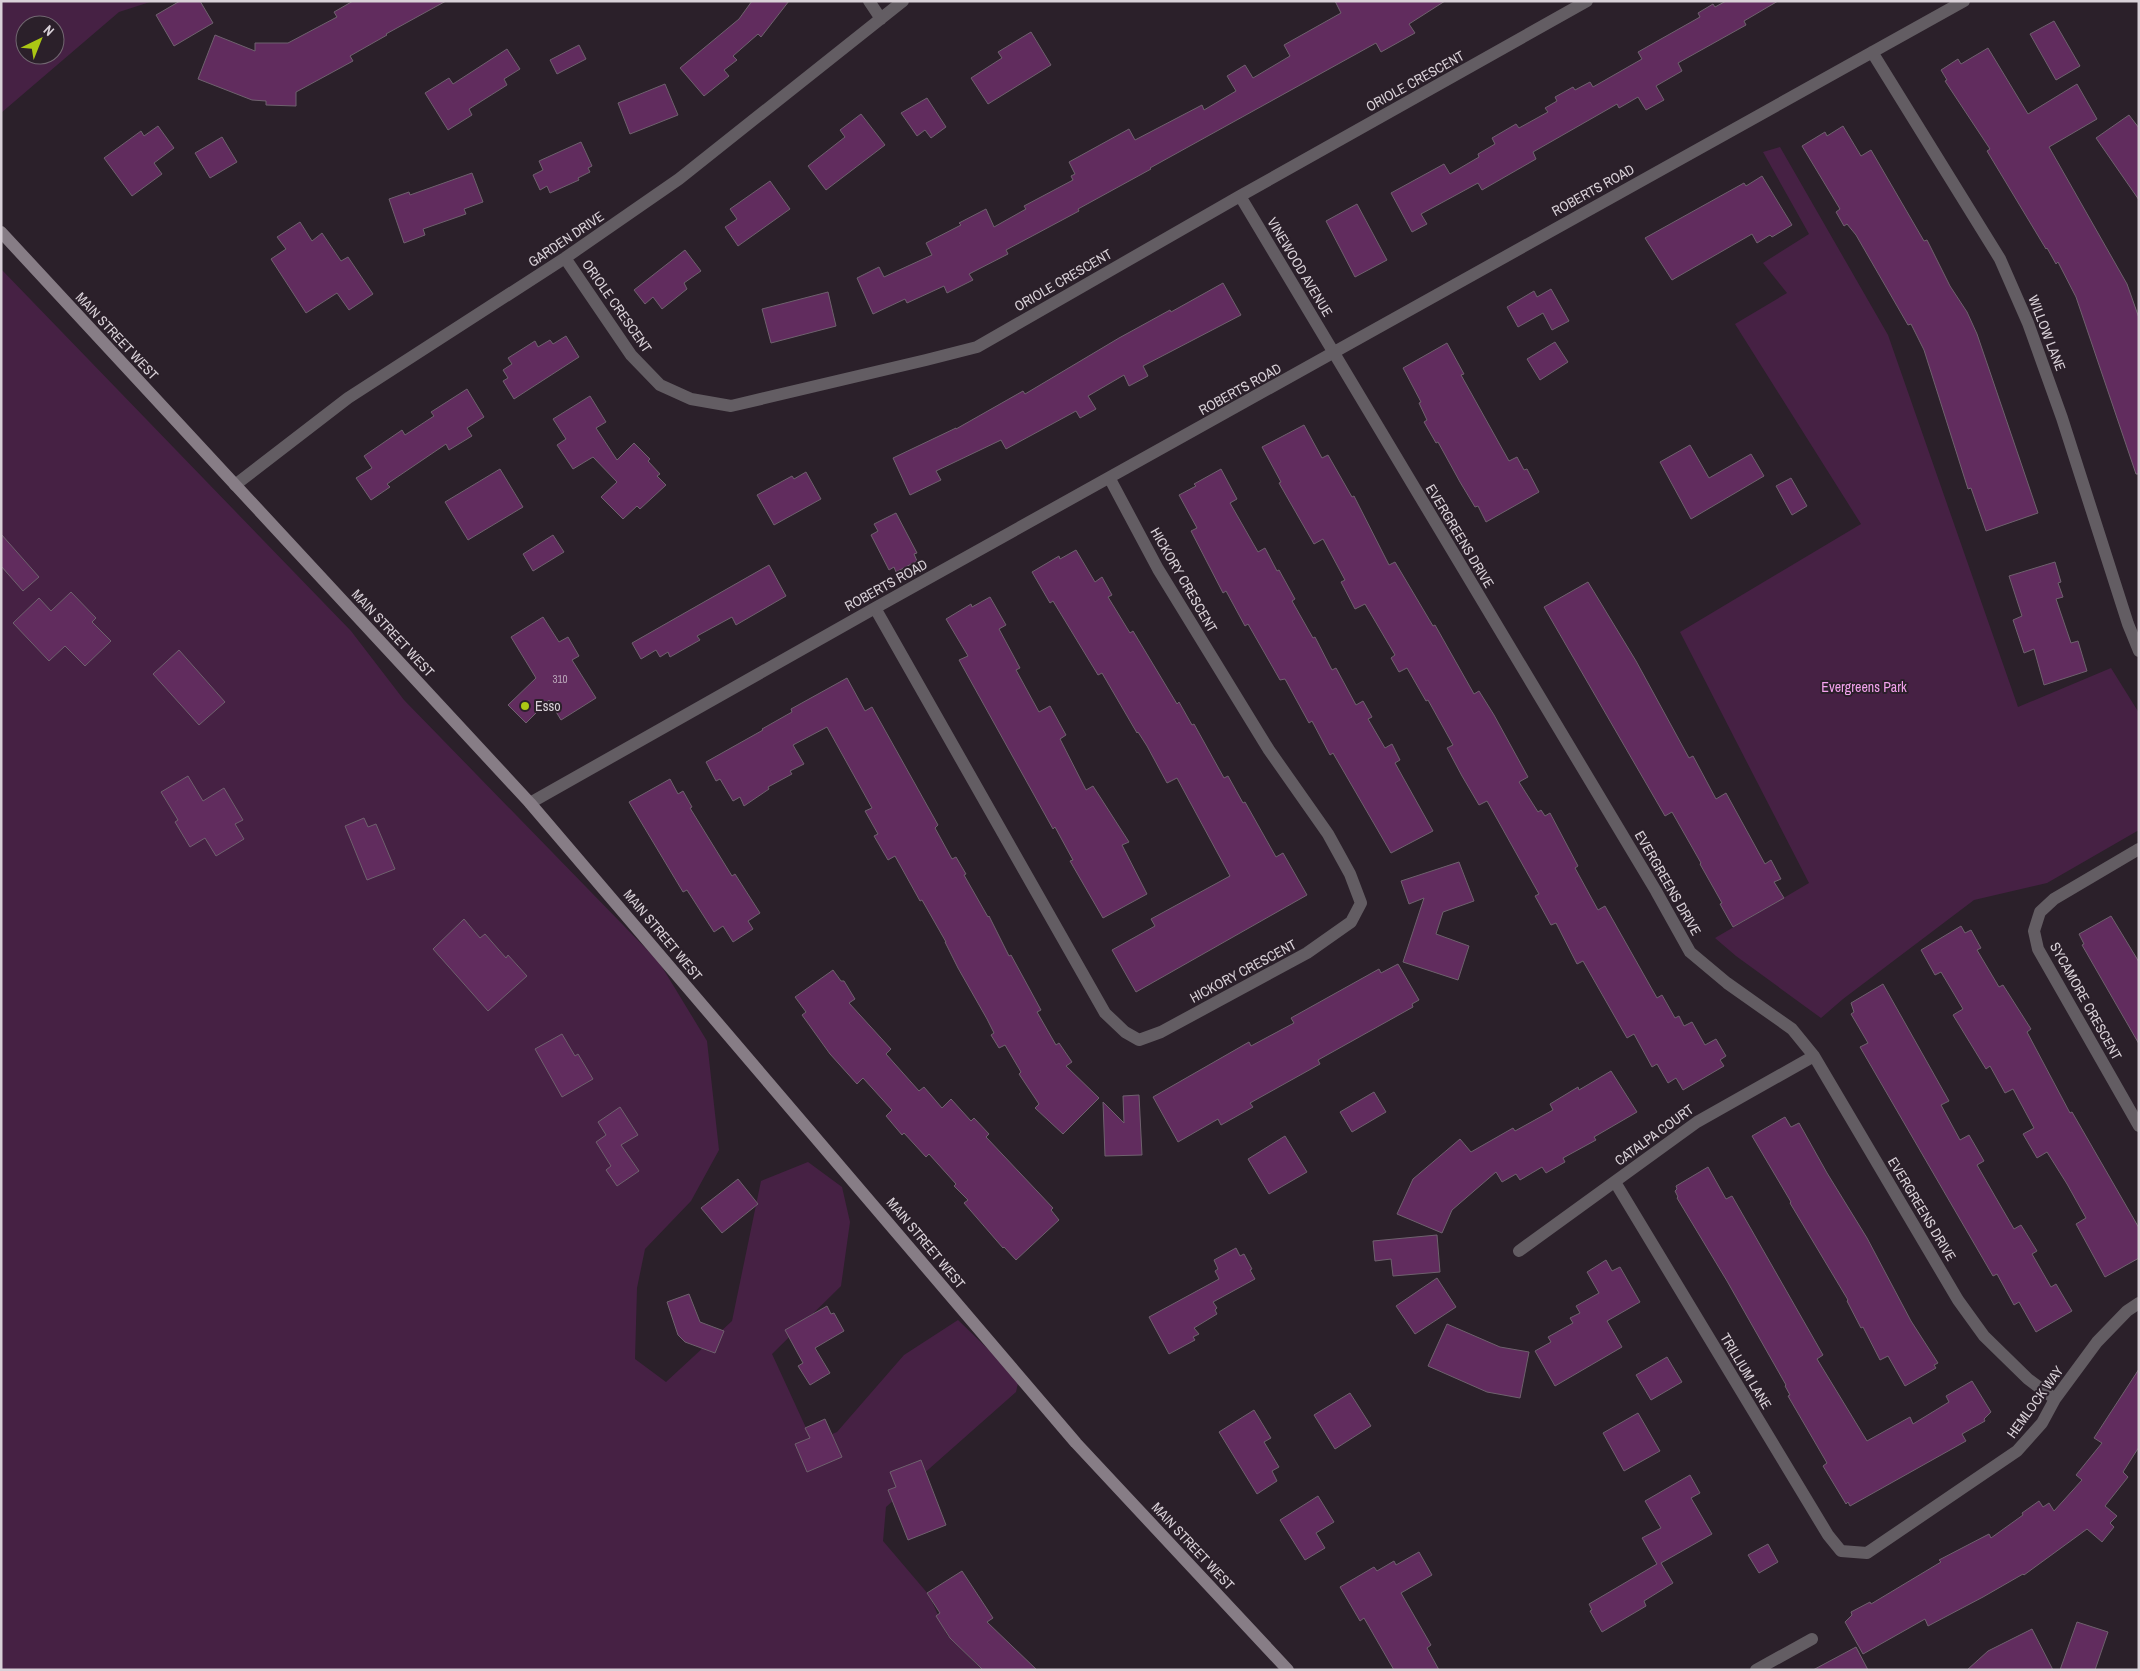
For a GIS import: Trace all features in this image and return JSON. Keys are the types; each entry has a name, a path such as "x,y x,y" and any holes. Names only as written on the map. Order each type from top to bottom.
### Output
{"main road":[{"name":"MAIN STREET WEST","path":"1,232 530,803 1076,1443 1288,1670"}],"street":[{"path":"869,1 881,19"},
{"name":"GARDEN DRIVE","path":"235,485 348,398 565,258 679,179 903,1"},
{"name":"ORIOLE CRESCENT","path":"565,258 631,355 660,384 691,399 731,406 977,347 1240,196 1587,1"},
{"name":"ROBERTS ROAD","path":"530,803 875,608 1110,479 1964,1"},
{"name":"WILLOW LANE","path":"1872,52 2000,259 2028,323 2062,418 2128,624 2139,651"},
{"name":"VINEWOOD AVENUE","path":"1240,196 1334,353"},
{"name":"EVERGREENS DRIVE","path":"1334,353 1656,891 1690,952 1727,983 1792,1030 1814,1056 1958,1300 1984,1336 2028,1378 2055,1399"},
{"name":"HICKORY CRESCENT","path":"875,608 1104,1013 1125,1032 1139,1040 1161,1032 1307,953 1351,922 1361,903 1350,874 1328,834 1269,750 1158,569 1110,479"},
{"name":"SYCAMORE CRESCENT","path":"2139,849 2054,899 2040,912 2034,931 2038,949 2139,1126"},
{"name":"CATALPA COURT","path":"1519,1251 1696,1122 1814,1056"},
{"name":"TRILLIUM LANE","path":"1615,1182 1828,1535 1841,1551 1867,1553"},
{"name":"HEMLOCK WAY","path":"1867,1553 2017,1451 2042,1422 2055,1399 2098,1342 2127,1311 2139,1303"},
{"path":"1756,1670 1812,1639"}],"green space":[{"path":"1,1 153,1 119,12 65,58 65,15 15,15 15,65 57,65 1,113"},
{"name":"Evergreens Park","path":"1780,147 1888,335 2018,707 2111,668 2139,713 2139,830 2047,883 1974,900 1843,999 1821,1018 1736,956 1715,938 1809,883 1680,632 1861,524 1735,324 1787,293 1763,263 1809,234 1763,152"},
{"path":"1,269 351,631 404,700 659,962 707,1041 719,1150 691,1201 645,1249 637,1288 635,1359 666,1382 732,1321 761,1181 808,1162 842,1187 850,1222 841,1286 772,1354 807,1430 820,1439 837,1432 904,1355 958,1320 1019,1379 1016,1392 886,1507 883,1541 929,1595 947,1635 982,1670 1,1670"}],"building":[{"path":"180,1 200,1 213,23 174,46 156,15"},
{"path":"353,1 446,1 350,56 353,61 296,92 296,106 266,105 266,101 252,100 198,79 215,35 255,51 255,43 288,43 337,17 334,12"},
{"path":"752,1 789,1 761,37 758,34 733,56 737,60 724,70 729,76 704,96 680,68 739,19"},
{"path":"1335,1 1445,1 1409,24 1415,33 1381,52 1376,43 1150,168 1078,209 1079,211 1006,250 1008,254 969,274 973,280 947,293 944,286 907,303 905,299 873,314 857,278 879,267 884,277 932,255 926,243 961,225 959,223 986,209 994,227 1026,209 1024,206 1073,180 1071,176 1075,174 1069,162 1129,129 1135,140 1202,105 1204,110 1236,91 1227,76 1245,65 1253,78 1290,56 1284,45 1341,13"},
{"path":"1726,1 1778,1 1744,21 1746,25 1678,63 1682,71 1656,86 1664,100 1646,110 1638,97 1619,108 1617,104 1533,152 1536,159 1482,190 1478,183 1421,214 1427,224 1412,232 1391,193 1444,164 1450,174 1479,157 1478,154 1495,144 1492,138 1516,124 1519,128 1548,112 1545,108 1557,101 1555,97 1573,87 1575,90 1590,82 1593,87 1642,59 1638,52 1700,17 1698,13 1713,4 1715,7"},
{"path":"2054,21 2080,66 2056,80 2030,34"},
{"path":"1031,32 1051,65 988,104 971,78 1002,58 998,52"},
{"path":"579,45 586,59 557,74 550,60"},
{"path":"1988,48 2028,114 2077,84 2097,119 2049,147 2127,284 2139,318 2139,474 2136,474 2076,297 2058,262 2056,264 2046,249 1987,151 1990,149 1945,81 1947,80 1941,70 1958,59 1961,64"},
{"path":"507,49 520,69 504,79 507,85 469,109 472,115 448,130 425,93 449,78 453,84"},
{"path":"665,84 678,115 630,134 618,103"},
{"path":"927,98 946,127 931,138 925,130 917,136 901,113"},
{"path":"861,114 885,145 826,190 808,166 845,137 840,130"},
{"path":"2129,115 2139,128 2139,200 2096,138"},
{"path":"158,126 174,148 154,163 162,174 132,196 104,158 141,131 144,136"},
{"path":"1843,126 1861,156 1871,150 1924,241 1927,240 1950,286 1967,312 1977,334 2038,513 1986,531 1971,488 1968,489 1924,350 1911,324 1908,325 1856,235 1847,224 1844,226 1836,212 1840,209 1802,146 1825,132 1827,136"},
{"path":"222,137 237,162 210,178 195,153"},
{"path":"581,142 592,166 588,168 590,172 578,178 579,180 550,193 547,186 540,190 533,175 543,170 539,161"},
{"path":"472,173 483,202 464,209 466,214 423,229 425,235 404,243 389,199 409,192 410,195"},
{"path":"1762,176 1792,225 1772,237 1770,235 1757,243 1752,234 1672,280 1645,238 1744,183 1746,186"},
{"path":"770,181 790,209 738,246 725,227 737,219 730,209"},
{"path":"1357,204 1387,260 1355,277 1326,221"},
{"path":"300,222 312,241 322,233 341,261 348,257 373,294 349,310 337,293 306,313 271,259 286,249 277,237"},
{"path":"685,250 701,271 684,283 687,289 662,309 653,297 645,304 634,290"},
{"path":"1223,283 1241,315 1143,366 1148,376 1129,386 1124,375 1088,396 1096,409 1080,418 1076,411 1006,449 1001,440 936,471 941,480 910,495 893,458 956,429 1023,391 1025,394 1119,338"},
{"path":"1551,289 1569,321 1552,330 1543,313 1518,327 1507,307 1534,291 1537,297"},
{"path":"828,292 836,326 771,343 762,309"},
{"path":"566,336 579,357 514,399 503,381 508,378 503,370 512,364 508,358 535,341 538,347 550,340 553,344"},
{"path":"1555,342 1568,362 1540,380 1527,359"},
{"path":"1447,343 1464,374 1461,375 1509,461 1517,457 1524,470 1527,469 1539,492 1486,522 1478,506 1475,507 1438,442 1436,443 1424,422 1427,420 1419,403 1421,402 1403,368"},
{"path":"467,389 484,417 467,428 472,436 449,450 446,444 387,484 390,487 371,500 356,478 372,468 364,456 402,430 405,435 434,416 431,412"},
{"path":"590,396 606,422 596,428 617,460 634,443 650,459 648,461 660,474 657,476 666,485 640,509 637,506 623,519 601,497 617,482 593,457 573,469 557,445 566,439 553,419"},
{"path":"1304,425 1322,458 1328,455 1352,497 1354,496 1389,565 1395,562 1433,626 1435,625 1474,694 1479,691 1494,715 1528,777 1519,782 1538,812 1541,810 1545,816 1550,813 1578,866 1575,868 1598,910 1605,906 1657,998 1662,995 1675,1018 1679,1016 1684,1026 1692,1022 1705,1045 1716,1039 1726,1056 1720,1060 1724,1066 1683,1090 1676,1078 1668,1083 1657,1064 1652,1067 1634,1034 1627,1038 1583,961 1577,964 1556,923 1551,925 1535,896 1539,894 1487,801 1479,805 1462,776 1447,748 1453,745 1428,700 1426,701 1407,668 1399,672 1391,658 1395,655 1365,604 1355,609 1341,582 1345,580 1323,539 1314,544 1279,483 1281,482 1262,447"},
{"path":"1690,445 1709,478 1751,454 1764,476 1691,519 1660,462"},
{"path":"500,469 523,507 468,540 445,502"},
{"path":"1221,469 1237,499 1230,503 1258,552 1265,548 1295,599 1292,601 1313,638 1315,637 1332,670 1336,668 1356,705 1363,701 1372,717 1368,719 1385,748 1392,744 1400,760 1395,763 1433,831 1391,853 1333,753 1330,755 1312,721 1309,723 1285,679 1280,680 1248,624 1245,626 1226,591 1223,593 1191,531 1197,528 1179,495"},
{"path":"806,472 821,499 774,525 757,495 792,476 794,479"},
{"path":"1791,478 1807,506 1792,515 1776,486"},
{"path":"896,513 917,553 914,554 917,561 896,572 894,567 889,570 871,535 878,531 874,524"},
{"path":"1,534 39,577 23,591 1,566"},
{"path":"553,535 564,552 533,571 523,554"},
{"path":"1076,550 1095,582 1102,577 1112,595 1108,597 1130,633 1133,631 1177,704 1179,702 1192,725 1194,724 1224,778 1228,776 1243,803 1245,802 1276,857 1283,853 1307,895 1136,992 1112,950 1155,926 1151,919 1230,876 1177,778 1167,783 1147,746 1137,733 1102,673 1098,675 1053,601 1050,603 1032,572 1059,556 1060,559"},
{"path":"2055,562 2061,582 2058,583 2063,597 2056,599 2071,643 2078,641 2087,671 2044,685 2034,649 2024,653 2013,620 2022,616 2009,576"},
{"path":"769,565 786,596 736,625 732,617 697,636 700,640 670,657 668,652 660,657 656,650 641,659 632,643"},
{"path":"1588,582 1636,661 1689,758 1693,756 1716,799 1726,793 1765,864 1771,860 1781,879 1774,882 1784,898 1733,927 1701,863 1672,812 1665,816 1544,607"},
{"path":"71,592 96,618 92,622 111,641 85,666 65,646 49,661 13,623 39,598 51,611"},
{"path":"990,597 1006,625 999,629 1020,668 1016,670 1039,712 1050,706 1066,735 1060,739 1086,790 1093,786 1129,842 1122,845 1147,894 1103,918 1070,861 1073,860 1055,827 1053,829 959,660 968,656 946,619 971,604 972,607"},
{"path":"543,617 559,642 568,637 579,656 572,660 596,698 561,720 549,700 526,723 508,705 536,678 511,637"},
{"path":"179,650 225,702 199,725 153,674"},
{"path":"847,678 865,711 872,707 938,825 935,828 952,859 956,857 1009,956 1011,955 1041,1010 1037,1012 1056,1045 1059,1043 1072,1062 1066,1066 1099,1098 1063,1134 1035,1108 1039,1104 1019,1074 1021,1072 1005,1045 999,1048 991,1035 994,1033 987,1019 922,900 920,901 895,856 888,860 874,836 878,834 865,811 872,808 827,727 793,745 804,764 790,771 792,774 768,787 769,789 744,806 740,797 733,801 720,779 716,781 706,762 792,712 791,709"},
{"path":"188,776 203,801 224,788 243,820 235,824 244,839 216,856 205,838 190,847 175,822 178,820 161,792"},
{"path":"670,779 678,794 683,791 692,807 690,808 732,876 735,874 760,913 748,921 753,929 733,942 723,926 714,932 687,890 683,892 629,802"},
{"path":"364,818 368,827 376,824 395,869 367,880 345,826"},
{"path":"1459,862 1474,901 1443,912 1436,934 1469,946 1458,980 1403,962 1424,898 1409,904 1401,881"},
{"path":"2111,916 2139,962 2139,1044 2082,945 2084,944 2079,934"},
{"path":"464,919 480,938 485,934 506,958 508,955 527,976 488,1011 433,949"},
{"path":"1961,926 1965,933 1971,930 1981,948 1977,950 1999,987 2003,985 2031,1029 2027,1032 2070,1113 2072,1112 2139,1228 2139,1258 2105,1277 2076,1224 2086,1218 2067,1184 2047,1152 2037,1158 2023,1134 2034,1128 2013,1089 2005,1093 1990,1066 1986,1069 1953,1015 1963,1009 1941,972 1935,975 1921,950"},
{"path":"1398,964 1419,1000 1412,1004 1413,1007 1318,1060 1320,1064 1250,1103 1253,1107 1221,1125 1218,1119 1178,1142 1153,1097 1249,1042 1251,1046 1294,1023 1291,1018 1379,969 1381,973"},
{"path":"833,970 841,981 844,981 855,999 849,1003 891,1049 886,1054 919,1091 924,1087 942,1108 951,1099 971,1121 974,1118 989,1134 986,1137 1053,1208 1051,1210 1059,1220 1016,1260 1003,1248 964,1203 968,1200 954,1186 956,1184 929,1154 926,1157 904,1133 902,1135 886,1116 892,1110 863,1078 857,1084 830,1054 802,1015 806,1012 795,997"},
{"path":"1883,984 1949,1101 1941,1105 1960,1140 1969,1135 1984,1161 1977,1165 2014,1229 2021,1225 2037,1251 2032,1254 2051,1287 2056,1284 2072,1311 2036,1332 2019,1302 2014,1305 1997,1274 1993,1276 1860,1047 1868,1043 1851,1014 1854,1012 1851,1003"},
{"path":"562,1034 575,1056 578,1054 593,1079 562,1097 535,1049"},
{"path":"1611,1071 1637,1112 1594,1137 1596,1140 1563,1158 1565,1162 1546,1173 1542,1167 1520,1180 1516,1174 1502,1182 1496,1172 1452,1210 1442,1233 1397,1214 1413,1179 1460,1139 1471,1152 1513,1128 1515,1131 1553,1110 1550,1104 1578,1087 1579,1090"},
{"path":"1374,1092 1386,1112 1352,1132 1340,1112"},
{"path":"1139,1095 1142,1155 1105,1156 1103,1102 1124,1123 1123,1096"},
{"path":"620,1107 638,1135 621,1145 639,1171 617,1186 606,1170 611,1166 596,1142 606,1135 598,1122"},
{"path":"1785,1117 1791,1127 1799,1123 1867,1238 1911,1321 1938,1363 1934,1365 1936,1368 1905,1386 1888,1356 1880,1360 1863,1327 1861,1328 1848,1300 1752,1136"},
{"path":"1285,1136 1307,1172 1269,1194 1248,1159"},
{"path":"1708,1167 1726,1199 1732,1196 1823,1355 1817,1359 1867,1441 1910,1417 1913,1424 1949,1402 1946,1396 1972,1381 1991,1412 1984,1419 1985,1421 1962,1434 1966,1441 1850,1506 1848,1502 1846,1504 1823,1466 1827,1463 1788,1396 1790,1395 1786,1385 1677,1198 1676,1186"},
{"path":"738,1179 758,1204 722,1233 701,1208"},
{"path":"1437,1235 1440,1272 1393,1276 1391,1259 1375,1261 1373,1241"},
{"path":"1236,1248 1240,1256 1244,1254 1255,1279 1213,1302 1217,1308 1215,1310 1217,1314 1194,1328 1199,1334 1193,1337 1195,1340 1169,1354 1149,1317 1219,1279 1215,1271 1218,1269 1214,1260"},
{"path":"1606,1260 1612,1271 1620,1267 1640,1302 1607,1321 1622,1347 1555,1386 1535,1351 1551,1342 1548,1337 1573,1323 1570,1318 1580,1313 1576,1306 1599,1293 1587,1272"},
{"path":"1437,1278 1456,1307 1415,1334 1396,1306"},
{"path":"689,1294 700,1322 724,1331 715,1353 685,1342 678,1335 667,1302"},
{"path":"827,1306 831,1314 834,1313 844,1331 815,1348 830,1373 810,1385 798,1366 803,1363 785,1330"},
{"path":"1447,1324 1500,1347 1529,1352 1520,1398 1487,1392 1428,1366"},
{"path":"1667,1357 1682,1382 1651,1400 1636,1375"},
{"path":"2139,1369 2139,1447 2123,1472 2128,1477 2105,1506 2117,1516 2110,1523 2114,1527 2102,1542 2087,1529 2024,1575 1928,1626 1925,1619 1863,1654 1845,1622 1852,1615 1851,1612 1870,1602 1871,1604 1941,1562 1939,1560 1989,1534 1991,1538 2039,1501 2043,1507 2049,1503 2054,1511 2082,1480 2076,1475 2102,1443 2094,1438"},
{"path":"1350,1393 1371,1426 1335,1449 1314,1415"},
{"path":"1254,1410 1271,1438 1264,1442 1279,1467 1272,1471 1277,1481 1257,1494 1219,1432"},
{"path":"1638,1413 1660,1451 1624,1471 1603,1433"},
{"path":"825,1419 842,1457 807,1472 795,1444 810,1438 805,1428"},
{"path":"921,1460 946,1525 908,1540 888,1490 896,1487 890,1472"},
{"path":"1690,1475 1700,1493 1691,1498 1712,1534 1661,1563 1673,1583 1644,1601 1646,1606 1602,1632 1590,1611 1592,1610 1589,1604 1657,1564 1642,1538 1661,1528 1645,1501"},
{"path":"1318,1496 1334,1522 1316,1533 1325,1548 1305,1560 1280,1520"},
{"path":"1768,1544 1778,1562 1759,1573 1748,1555"},
{"path":"1419,1552 1432,1575 1401,1593 1431,1645 1427,1648 1439,1670 1394,1670 1364,1618 1360,1621 1340,1587 1374,1567 1377,1571 1394,1561 1396,1565"},
{"path":"962,1571 993,1618 987,1622 1037,1670 983,1670 950,1638 936,1616 940,1613 927,1593"},
{"path":"2077,1622 2108,1632 2095,1670 2060,1670"},
{"path":"2032,1629 2053,1670 1967,1670 1988,1651"},
{"path":"1856,1647 1868,1670 1813,1670"}],"place":[{"name":"Esso","path":"525,706"}]}
